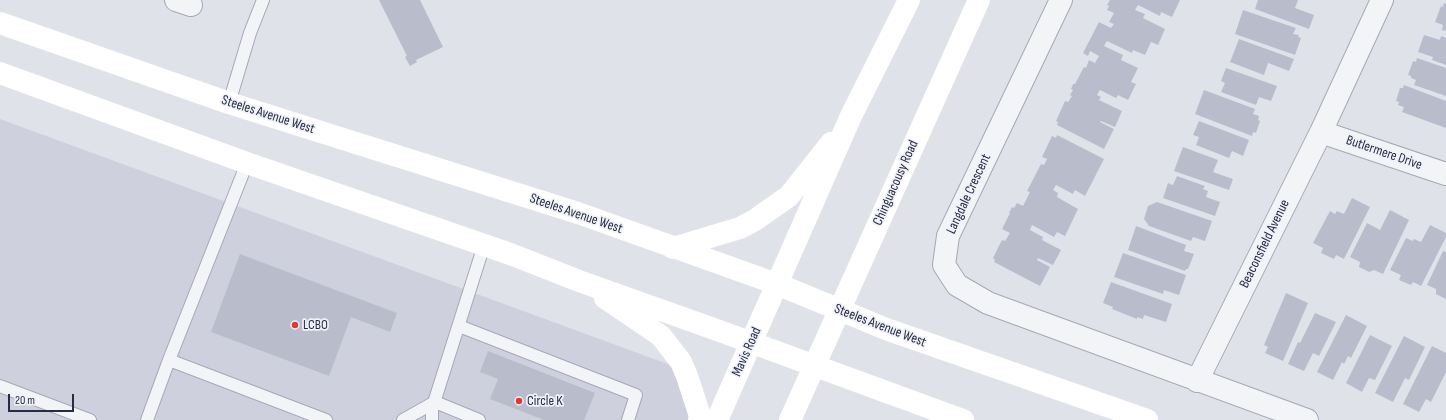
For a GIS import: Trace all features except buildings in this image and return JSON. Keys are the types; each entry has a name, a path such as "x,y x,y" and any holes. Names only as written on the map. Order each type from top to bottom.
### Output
{"main road":[{"path":"776,284 851,116 910,0"},
{"name":"Chinguacousy Road","path":"814,365 978,0"},
{"name":"Steeles Avenue West","path":"0,23 229,103 578,213 776,284 886,329 1147,420"},
{"path":"0,73 247,163 484,245 579,281 963,420"},
{"path":"673,248 740,228 789,196 851,116"},
{"path":"579,281 661,336 681,362 700,416 699,420"},
{"name":"Mavis Road","path":"717,420 776,284"},
{"path":"790,420 814,365"}],"street":[{"name":"Langdale Crescent","path":"1061,0 948,236 944,265 957,285 988,303 1197,381"},
{"name":"Beaconsfield Avenue","path":"1197,381 1321,132 1382,0"},
{"name":"Butlermere Drive","path":"1321,132 1446,174"},
{"path":"1197,381 1307,420"}],"lane":[{"path":"229,103 250,33 263,0"},
{"path":"147,420 169,360 247,163"},
{"path":"432,420 432,409 484,245"},
{"path":"459,326 636,395 628,420"},
{"path":"169,360 326,420"},
{"path":"0,386 90,420"},
{"path":"404,420 435,402"},
{"path":"435,402 479,420"}],"shaded area":[{"path":"0,119 695,374 703,420 0,420"}],"place":[{"name":"LCBO","path":"295,325"},
{"name":"Circle K","path":"519,401"}]}
